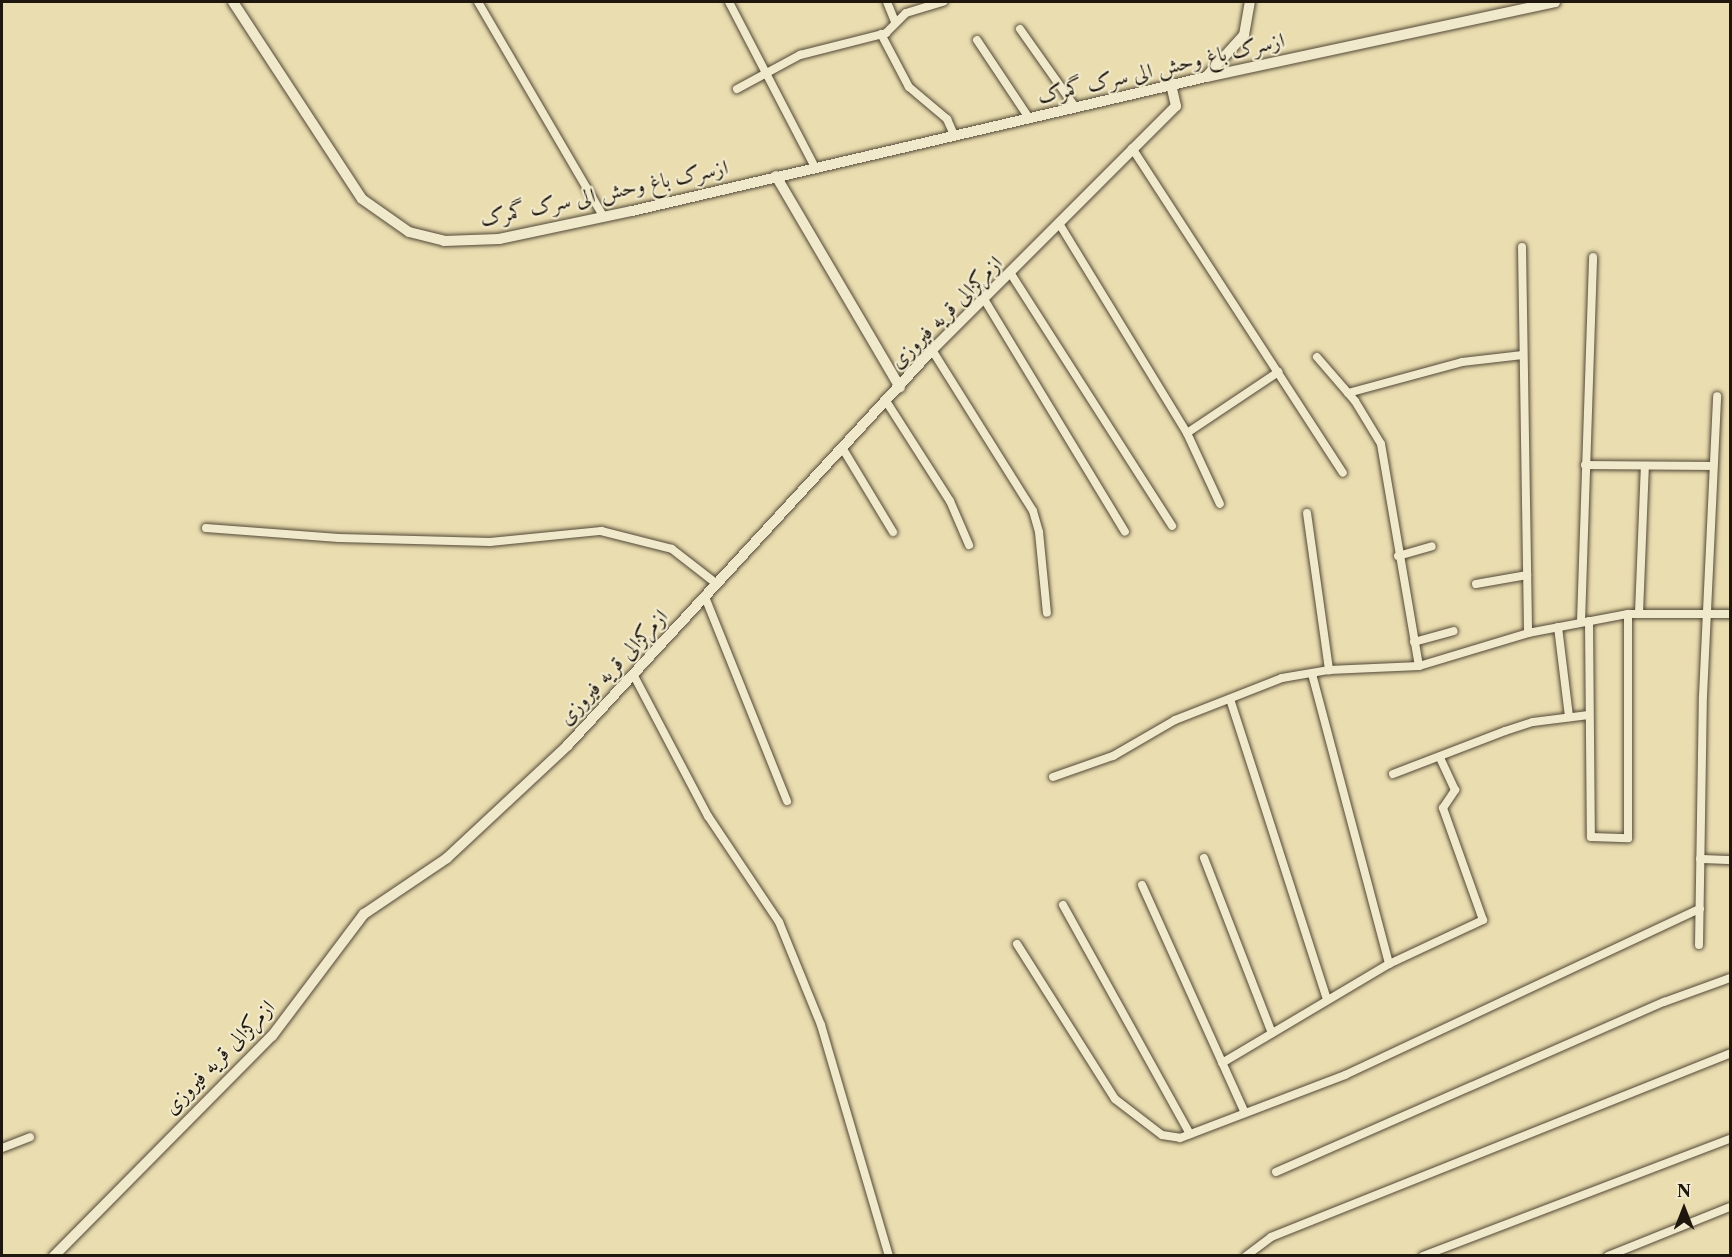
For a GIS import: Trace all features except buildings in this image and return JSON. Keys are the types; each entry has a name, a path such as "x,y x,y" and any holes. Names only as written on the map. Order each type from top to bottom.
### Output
{"main road":[{"name":"ازسرک باغ وحش الی سرک گمرک","path":"233,2 362,199 409,232 444,241 499,239 1206,77 1555,2"},
{"path":"1206,77 1244,35 1250,2"},
{"name":"ازمرکزالی قریه فیروزی","path":"54,1256 272,1036 364,914 447,858 568,745 932,350 1060,225 1176,105 1171,85"},
{"path":"776,176 900,387"}],"street":[{"path":"478,2 603,216"},
{"path":"729,2 815,167"},
{"path":"887,2 895,22"},
{"path":"737,89 800,55 881,34 890,30 895,22 906,13 943,2"},
{"path":"1020,29 1075,107"},
{"path":"881,34 909,87 947,119 954,135"},
{"path":"977,40 1029,118"},
{"path":"1132,148 1343,472"},
{"path":"1060,225 1187,434 1220,504"},
{"path":"1522,247 1528,633"},
{"path":"1593,257 1585,465 1585,622 1591,837 1628,838 1628,614"},
{"path":"1011,274 1172,526"},
{"path":"984,298 1125,532"},
{"path":"932,350 1033,511 1040,532 1047,613"},
{"path":"1348,393 1462,362 1523,355"},
{"path":"1317,357 1348,393 1381,444 1398,556 1419,666"},
{"path":"1187,434 1278,372"},
{"path":"1699,945 1717,396"},
{"path":"886,401 950,501 969,545"},
{"path":"843,449 893,532"},
{"path":"1585,465 1713,466"},
{"path":"1639,613 1645,466"},
{"path":"1307,513 1329,670"},
{"path":"206,528 339,538 490,542 601,531 672,549 717,584"},
{"path":"1398,556 1432,546"},
{"path":"1476,584 1527,575"},
{"path":"705,597 788,801"},
{"path":"1053,777 1113,756 1175,720 1282,678 1329,670 1419,666 1528,633 1628,614 1731,614"},
{"path":"1558,627 1569,717"},
{"path":"1414,642 1454,630"},
{"path":"633,674 708,816 779,922 820,1025 890,1256"},
{"path":"1312,674 1389,964"},
{"path":"1230,699 1326,999"},
{"path":"1393,774 1440,758 1505,731 1569,717 1589,716"},
{"path":"1222,1063 1326,999 1389,964 1484,920 1443,808 1455,790 1440,758"},
{"path":"1204,858 1272,1033"},
{"path":"1701,859 1731,860"},
{"path":"1142,885 1245,1113"},
{"path":"1063,904 1190,1134"},
{"path":"1017,944 1115,1099 1162,1135 1180,1138 1345,1075 1700,909"},
{"path":"1276,1172 1654,1007 1731,978"},
{"path":"1246,1256 1271,1237 1731,1053"},
{"path":"2,1148 30,1137"},
{"path":"1423,1256 1731,1139"},
{"path":"1608,1256 1731,1207"}]}
